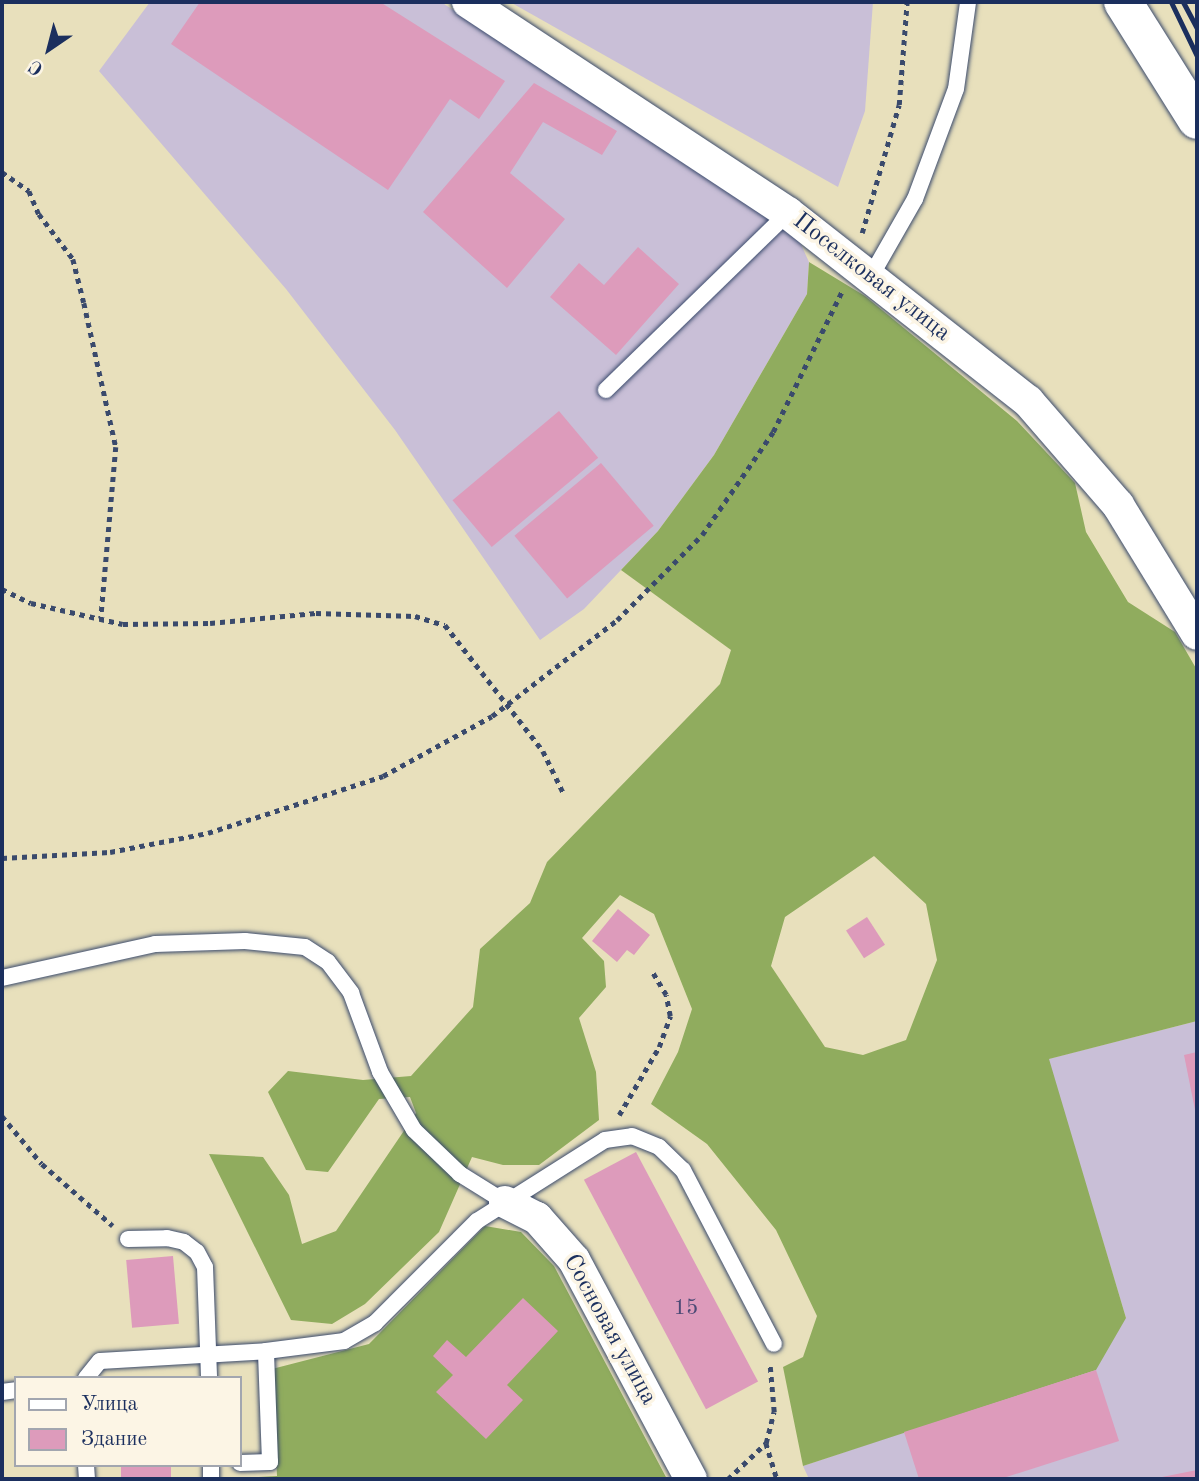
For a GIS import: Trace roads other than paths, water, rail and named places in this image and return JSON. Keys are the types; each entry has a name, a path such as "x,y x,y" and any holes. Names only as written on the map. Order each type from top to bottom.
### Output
{"highway":[{"path":"1123,2 1197,120"}],"street":[{"name":"Поселковая улица","path":"468,2 788,213 1028,401 1079,455 1118,505 1197,634"},
{"name":"Сосновая улица","path":"505,1202 537,1218 574,1259 691,1479"}],"lane":[{"path":"862,269 915,198 956,89 968,2"},
{"path":"606,390 788,213"},
{"path":"2,978 155,944 245,942 305,947 328,962 351,993 380,1072 414,1130 460,1174 505,1202"},
{"path":"88,1376 100,1361 266,1351 344,1340 375,1323 477,1221 605,1140 632,1136 659,1147 683,1170 774,1344"},
{"path":"128,1239 167,1238 184,1242 197,1252 205,1267 209,1376"},
{"path":"242,1463 270,1462 266,1351"}],"railway":[{"path":"1171,2 1197,56"},
{"path":"1183,2 1197,28"}]}
